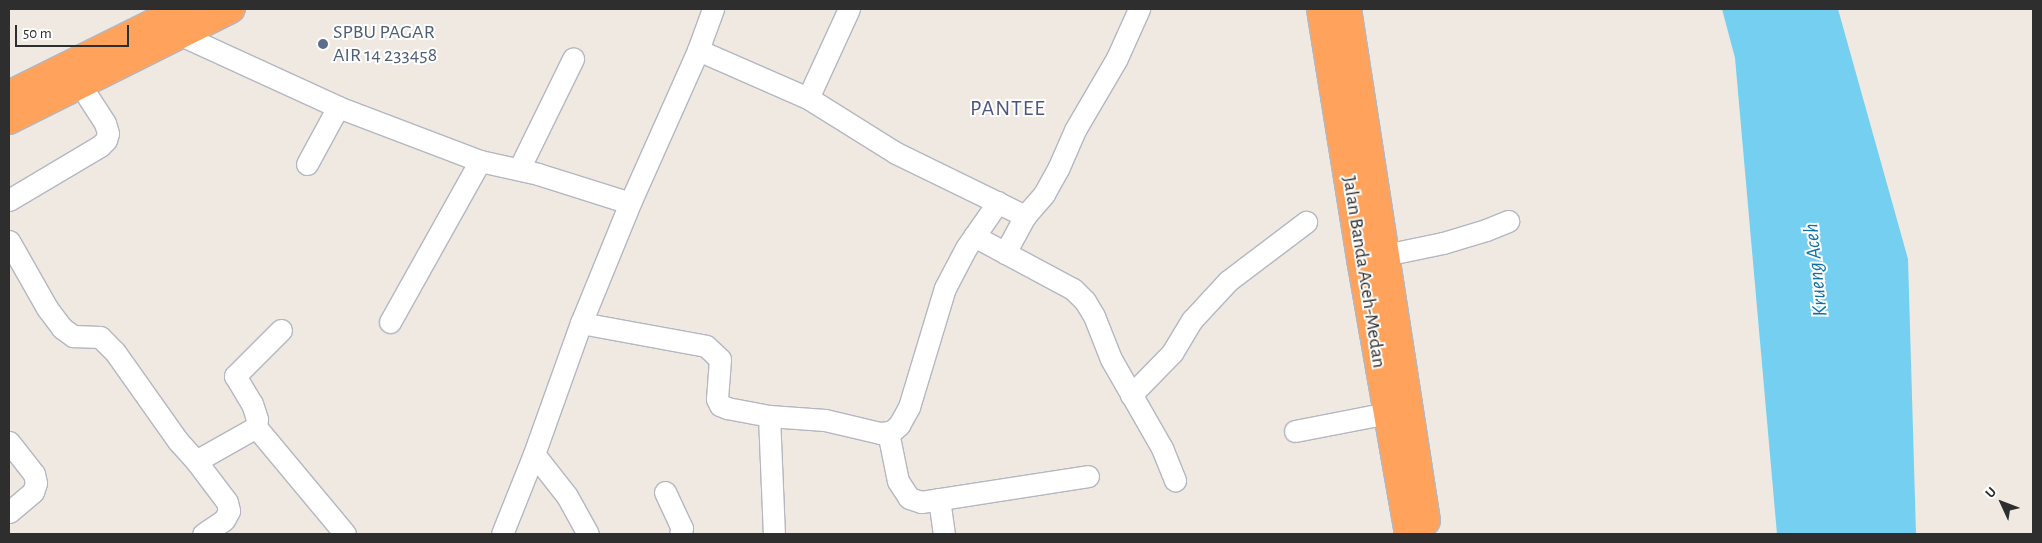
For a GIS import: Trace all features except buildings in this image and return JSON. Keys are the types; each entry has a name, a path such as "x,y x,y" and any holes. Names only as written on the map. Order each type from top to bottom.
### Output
{"highway":[{"path":"9,96 74,73 182,22 231,9"},
{"name":"Jalan Banda Aceh-Medan","path":"1321,9 1428,534"},
{"name":"Jalan Banda Aceh-Medan","path":"1347,9 1388,413 1409,534"},
{"path":"9,120 74,73"}],"street":[{"path":"502,534 534,454 581,323 630,203 698,50 713,9"},
{"path":"808,98 850,9"},
{"path":"1005,252 1025,216 1044,194 1058,169 1075,130 1117,58 1140,9"},
{"path":"182,22 338,107 480,160 519,169 630,203"},
{"path":"698,50 808,98 896,153 1025,216"},
{"path":"519,169 573,59"},
{"path":"9,200 100,146 106,140 108,133 105,123 74,73"},
{"path":"307,164 338,107"},
{"path":"390,322 480,160"},
{"path":"581,323 706,346 720,359 716,392 720,405 727,408 769,416 825,420 880,433 888,432 899,425 908,407 945,288 963,252 998,202"},
{"path":"1373,257 1443,243 1508,221"},
{"path":"1131,395 1172,353 1192,320 1228,281 1306,222"},
{"path":"974,236 1073,289 1085,301 1094,316 1111,359 1153,430 1174,480"},
{"path":"9,241 47,308 62,328 73,336 100,338 115,352 178,441 227,502 229,511 224,520 203,534"},
{"path":"280,330 236,376 252,404 257,419 256,427 346,534"},
{"path":"1295,431 1388,413"},
{"path":"769,416 774,534"},
{"path":"196,462 256,427"},
{"path":"888,432 898,481 909,498 921,502 1088,476"},
{"path":"9,442 34,474 36,483 33,492 9,512"},
{"path":"534,454 566,496 588,534"},
{"path":"665,492 682,528 680,534"},
{"path":"939,499 944,534"}],"water":[{"name":"Krueng Aceh","path":"1722,9 1838,9 1908,259 1916,534 1777,534 1735,58"}],"place":[{"name":"SPBU PAGAR AIR 14 233458","path":"323,44"}],"district":[{"name":"PANTEE","path":"1008,109"}]}
